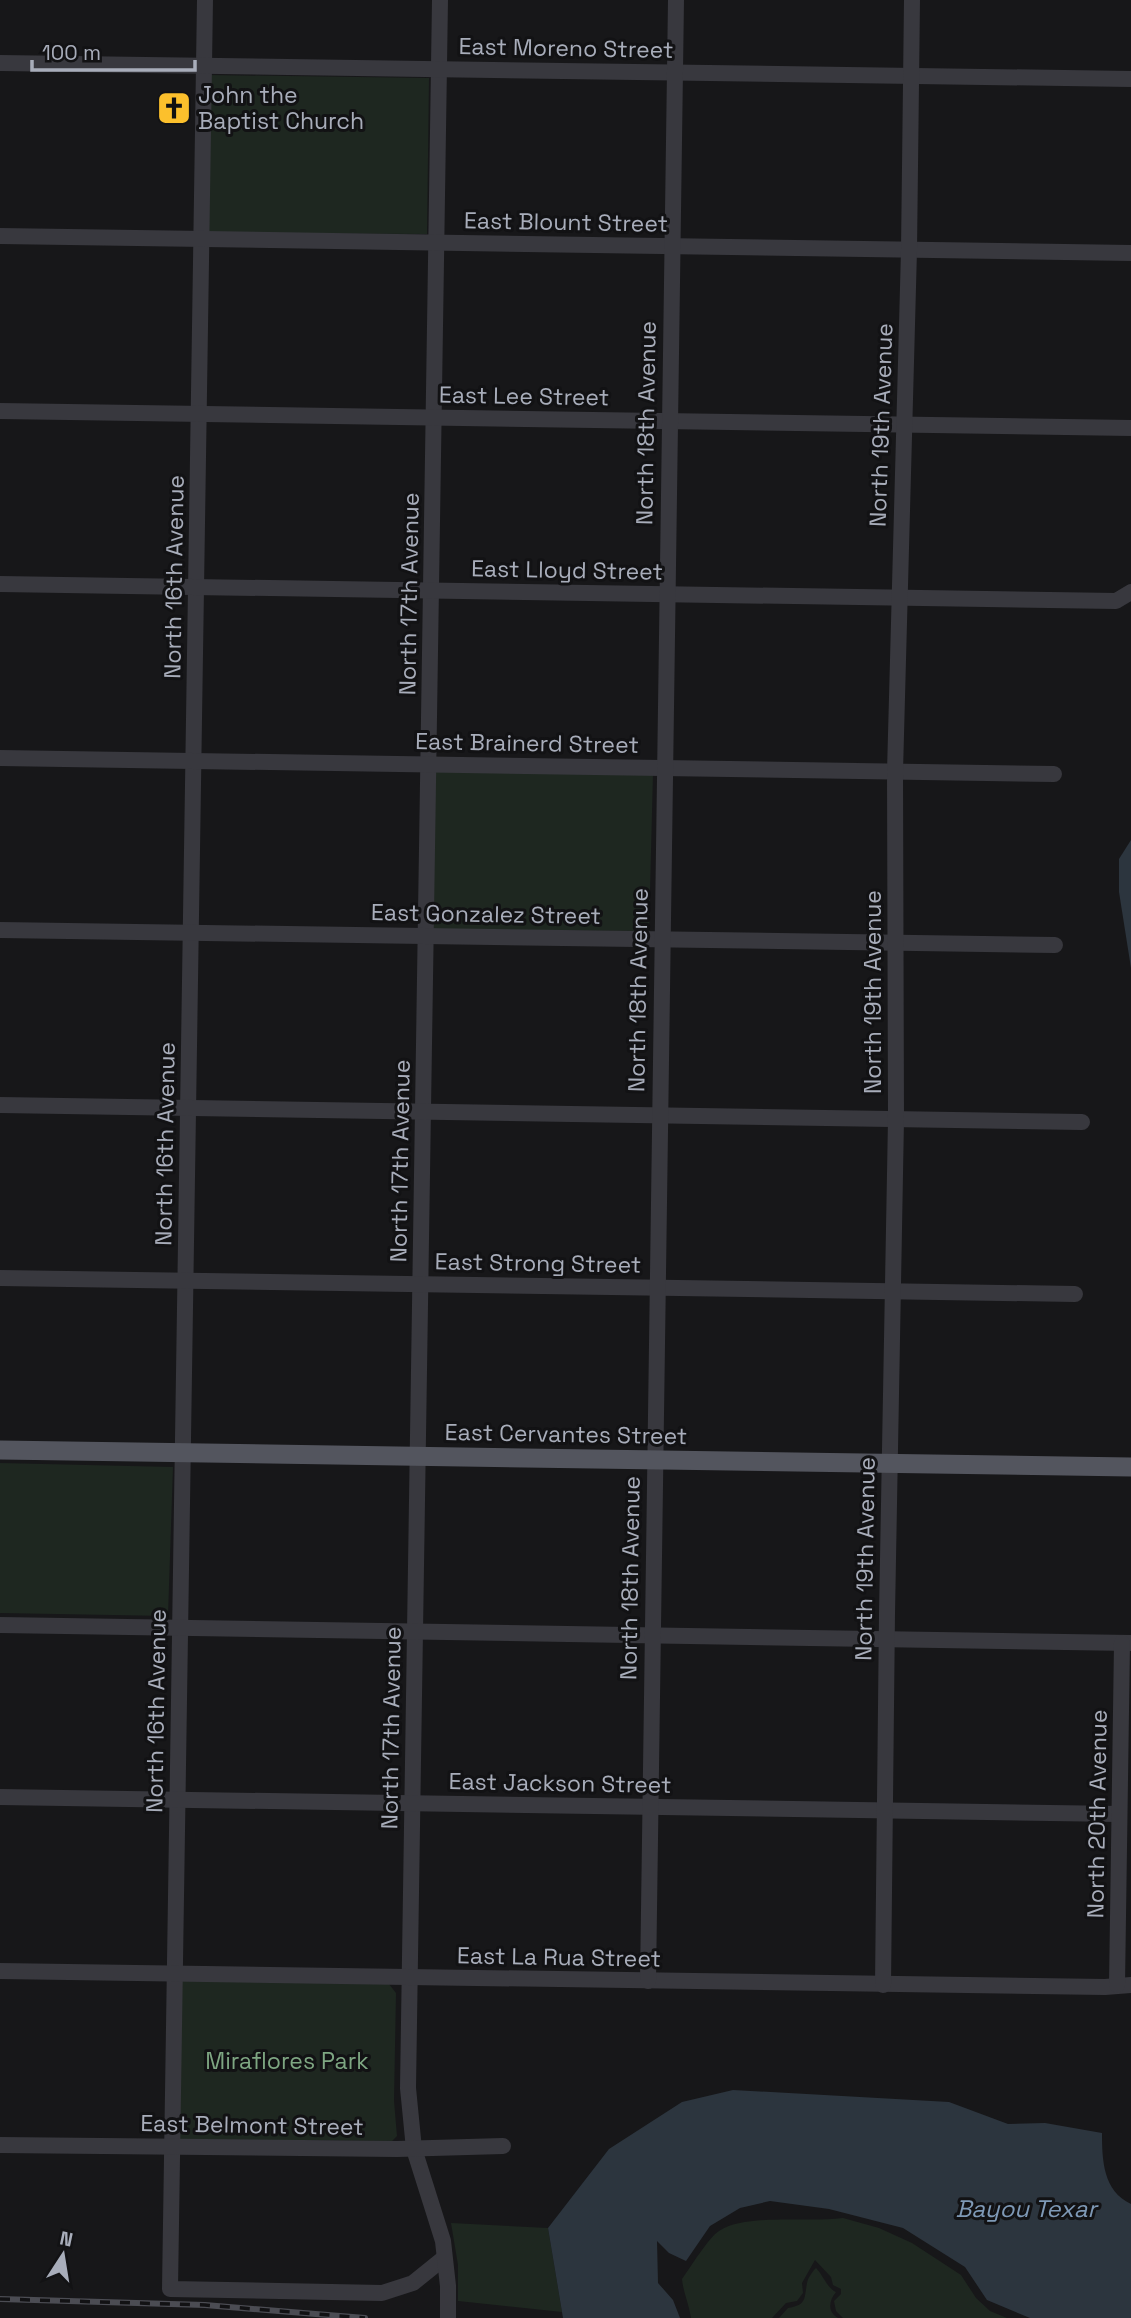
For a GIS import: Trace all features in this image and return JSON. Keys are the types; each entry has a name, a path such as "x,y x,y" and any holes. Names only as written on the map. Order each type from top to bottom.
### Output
{"main road":[{"name":"East Cervantes Street","path":"0,1450 1131,1467"}],"street":[{"name":"North 16th Avenue","path":"205,0 170,2289 382,2293 407,2286 444,2258"},
{"name":"North 17th Avenue","path":"440,0 408,2088 414,2149 443,2241 448,2318"},
{"name":"North 18th Avenue","path":"648,1981 676,0"},
{"name":"North 19th Avenue","path":"883,1984 886,1639 896,1119 895,772 909,250 912,0"},
{"name":"East Moreno Street","path":"0,63 1131,79"},
{"name":"East Blount Street","path":"0,236 1131,253"},
{"name":"East Lee Street","path":"0,411 1131,428"},
{"name":"East Lloyd Street","path":"0,584 1116,601 1131,592"},
{"name":"East Brainerd Street","path":"0,758 1054,774"},
{"name":"East Gonzalez Street","path":"0,930 1055,945"},
{"path":"0,1105 1082,1122"},
{"name":"East Strong Street","path":"0,1278 1075,1294"},
{"path":"0,1625 1126,1643"},
{"name":"North 20th Avenue","path":"1124,1985 1119,1814 1126,1643"},
{"name":"East Jackson Street","path":"0,1797 1119,1814"},
{"name":"East La Rua Street","path":"0,1972 1124,1985"},
{"name":"East Belmont Street","path":"0,2145 414,2149 503,2146"}],"green space":[{"path":"209,75 429,78 427,234 205,233"},
{"path":"435,769 653,773 649,931 431,930"},
{"path":"0,1463 173,1467 168,1616 0,1613"},
{"name":"Miraflores Park","path":"180,1981 389,1984 396,1993 394,2101 397,2136 392,2141 176,2139"},
{"path":"843,2218 879,2228 912,2243 961,2275 976,2298 990,2311 1007,2318 843,2318 836,2311 834,2301 841,2294 841,2289 833,2285 831,2277 815,2260 802,2283 803,2293 797,2301 786,2303 772,2318 691,2318 682,2279 719,2231 731,2225 761,2220"},
{"path":"451,2223 548,2228 562,2312 458,2301 458,2265"},
{"path":"816,2268 836,2292 830,2306 832,2313 838,2318 779,2318 788,2308 802,2303 808,2279"}],"water":[{"path":"1131,840 1131,968 1119,892 1119,859"},
{"name":"Bayou Texar","path":"733,2090 949,2102 1008,2124 1045,2123 1102,2133 1106,2174 1115,2191 1131,2204 1131,2318 1030,2318 987,2300 965,2267 903,2228 829,2209 770,2201 740,2208 710,2226 686,2261 669,2253 657,2241 658,2283 673,2300 680,2318 563,2318 548,2228 609,2149 682,2102"}],"railway":[{"path":"0,2299 205,2305 365,2318"}],"place":[{"name":"John the Baptist Church","path":"174,108"}]}
